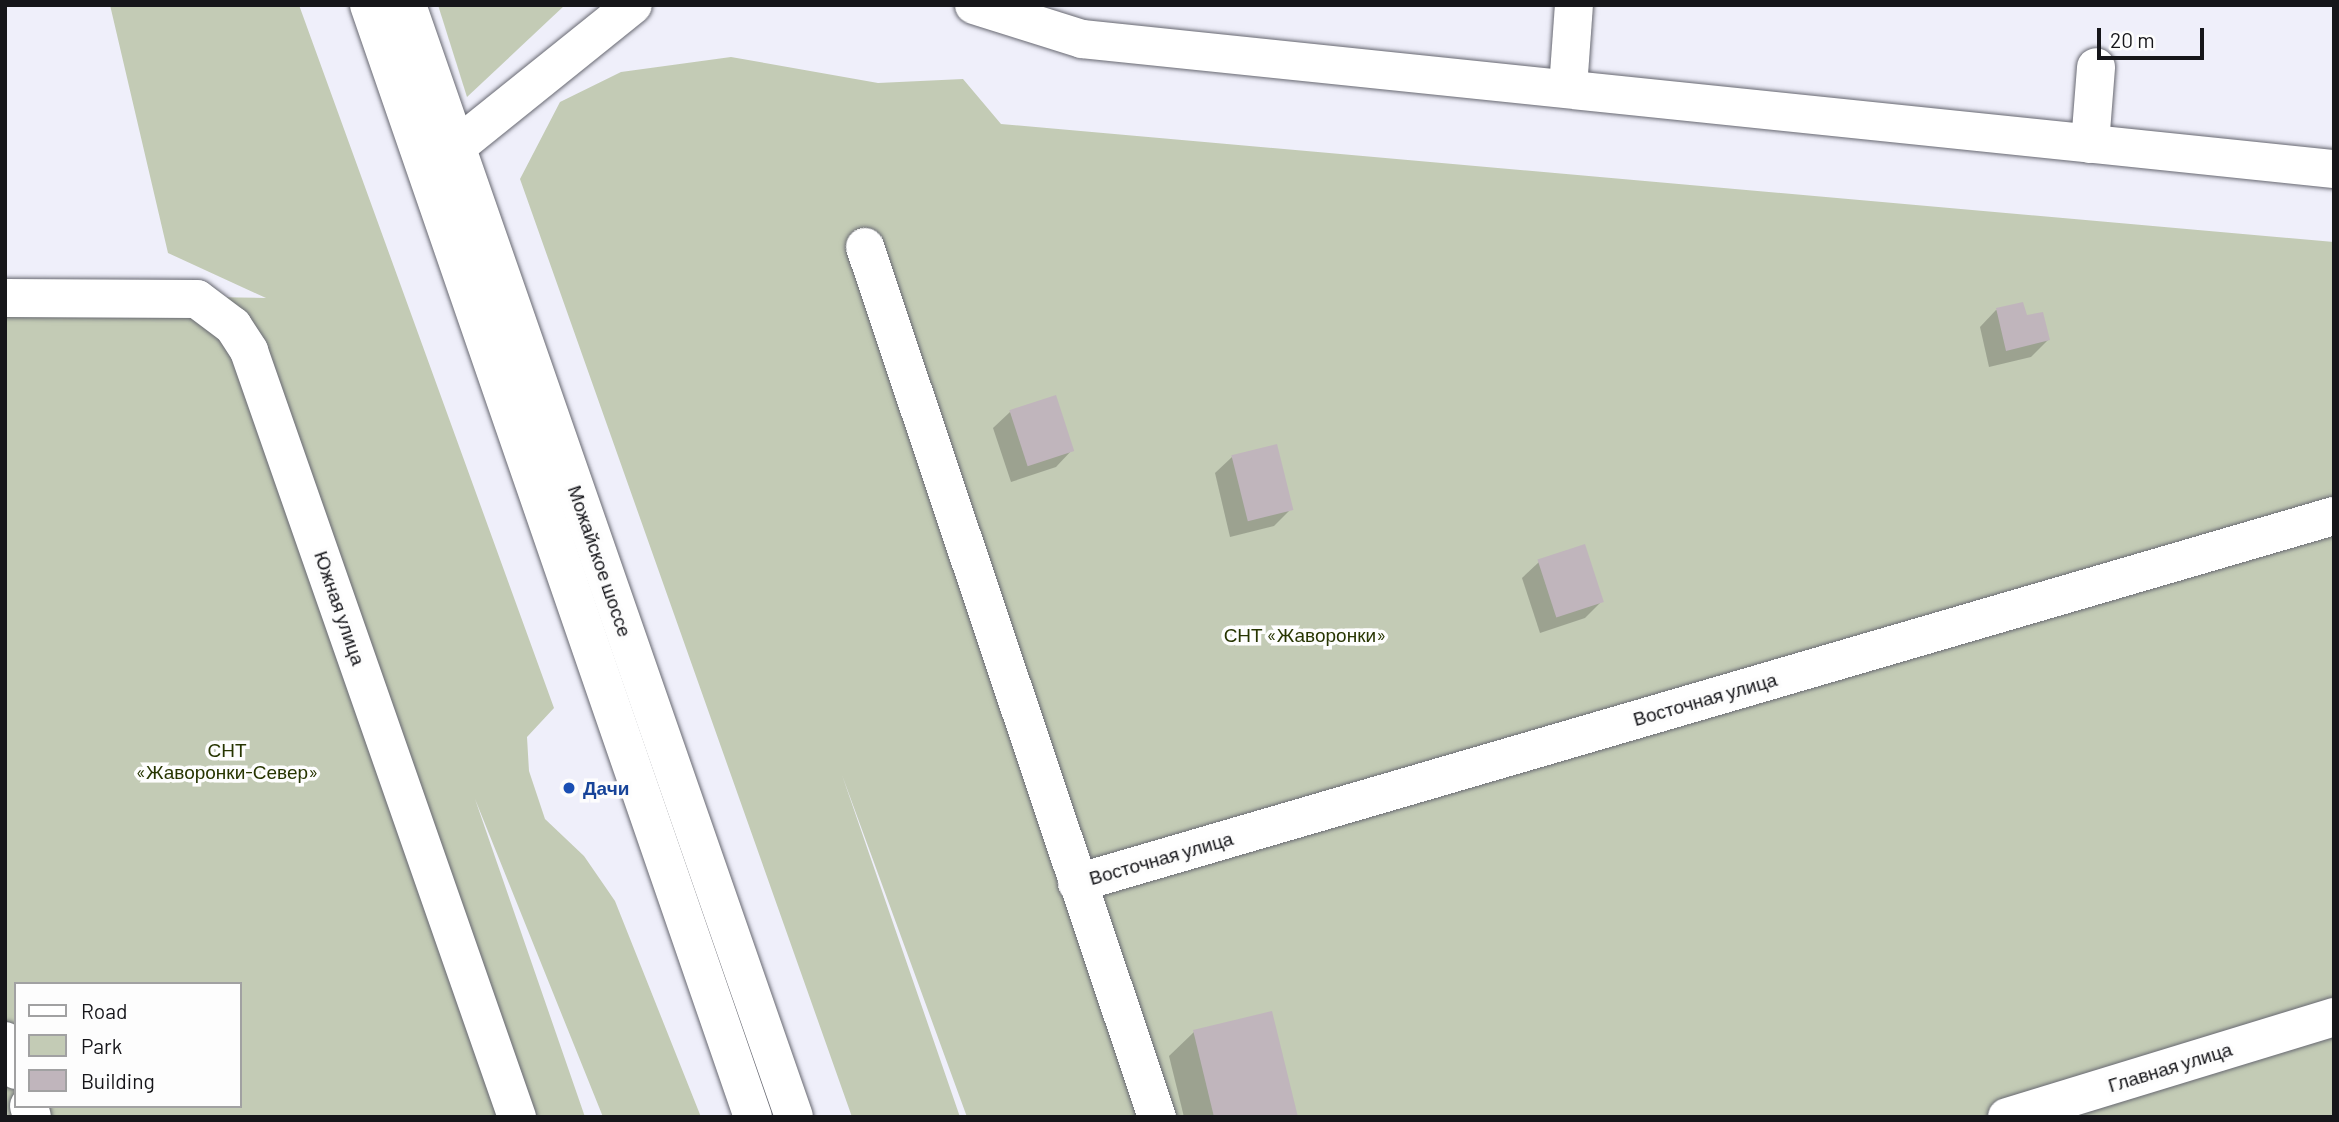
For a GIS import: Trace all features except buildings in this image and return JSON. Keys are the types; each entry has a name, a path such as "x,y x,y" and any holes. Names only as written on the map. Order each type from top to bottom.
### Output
{"main road":[{"name":"Можайское шоссе","path":"369,5 753,1117"},
{"name":"Можайское шоссе","path":"407,5 793,1117"},
{"path":"455,148 632,5"},
{"path":"974,5 1082,40 2334,169"},
{"path":"1568,88 1574,5"},
{"path":"2090,144 2096,67"},
{"path":"865,247 1157,1117"},
{"name":"Южная улица","path":"5,298 197,299 233,327 250,351 517,1117"},
{"name":"Восточная улица","path":"1077,883 2334,516"},
{"name":"Главная улица","path":"2007,1117 2334,1017"},
{"path":"5,1041 14,1065"}],"green space":[{"name":"СНТ «Жаворонки-Север»","path":"110,5 299,5 554,708 527,737 529,771 545,819 584,856 615,901 701,1117 603,1117 475,799 585,1117 5,1117 5,294 266,298 168,253"},
{"path":"438,5 565,5 467,97"},
{"name":"СНТ «Жаворонки»","path":"731,57 878,83 963,79 1001,124 2334,242 2334,1117 967,1117 842,775 960,1117 852,1117 520,179 560,102 621,72"}],"place":[{"name":"Дачи","path":"569,788"}]}
